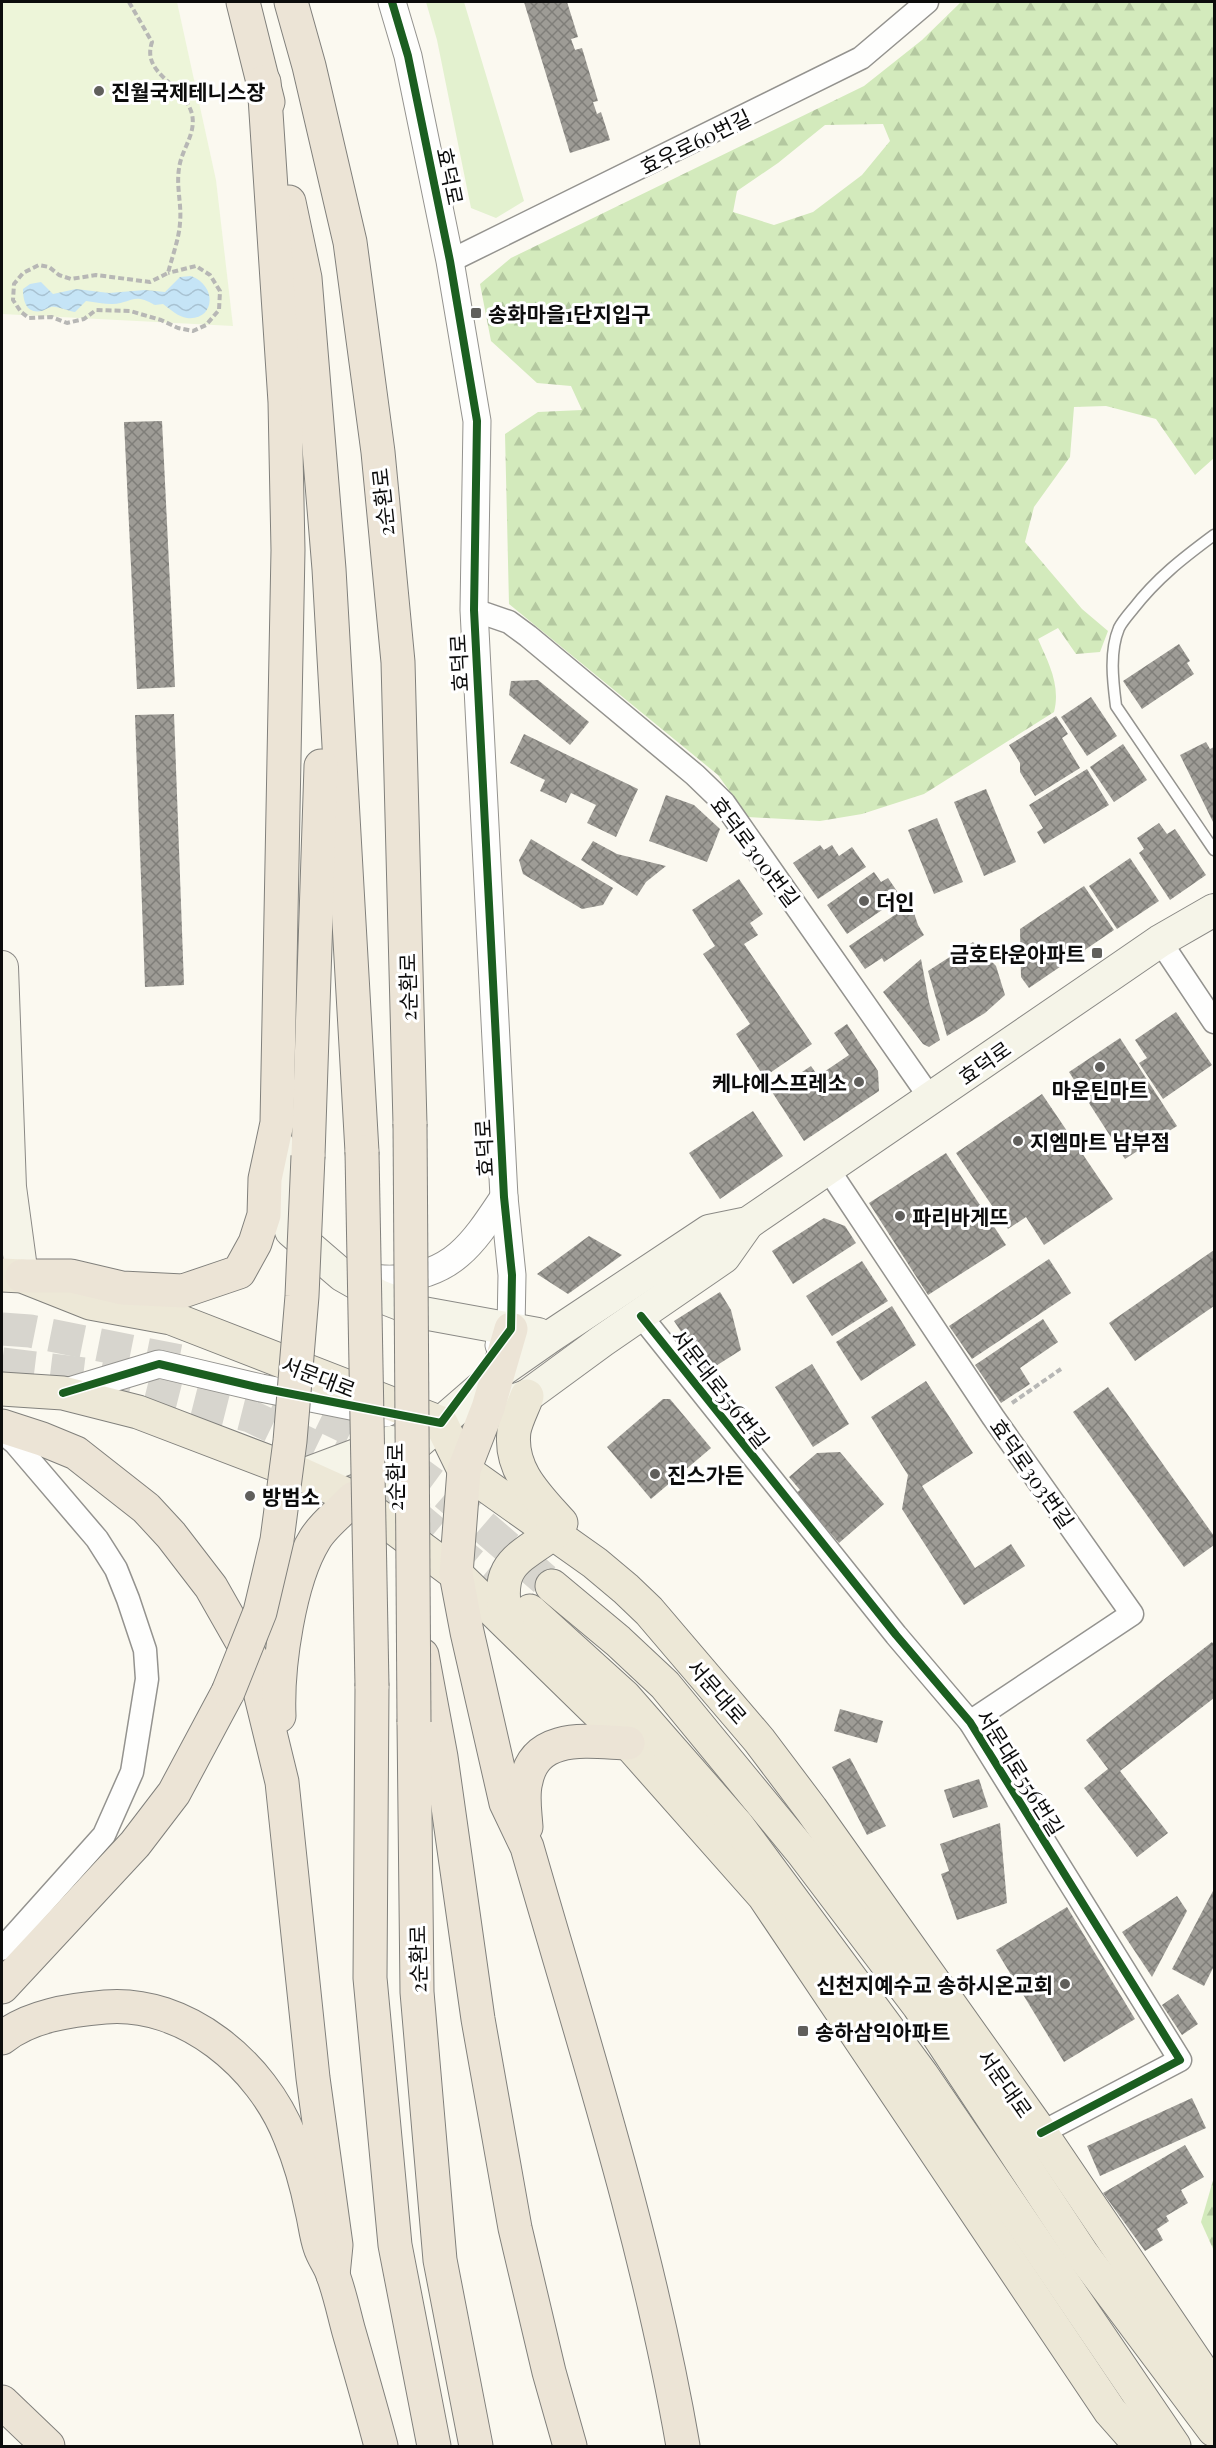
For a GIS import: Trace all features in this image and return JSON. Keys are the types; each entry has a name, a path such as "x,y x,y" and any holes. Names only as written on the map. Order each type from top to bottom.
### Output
{"highway":[{"name":"2순환로","path":"243,2 264,82 305,278 328,569 362,1152 372,1686 370,1978 395,2245 434,2446"},
{"name":"2순환로","path":"291,2 309,66 350,242 378,452 398,662 410,1124 417,1992 439,2248 476,2446"},
{"path":"12,1275 71,1276 122,1288 183,1291 239,1272 255,1243 264,1215 265,1179 277,1123 288,550 285,402 264,82"},
{"path":"2,1987 114,1868 174,1793 228,1692 260,1612 277,1540 290,1441 302,1296 328,569"},
{"path":"510,1329 489,1408 464,1470 456,1574 506,1803 527,1847 619,2169 669,2369 683,2446"},
{"path":"2,1426 76,1453 146,1508 171,1535 211,1587 252,1659 282,1782"},
{"path":"333,2275 336,2245 313,2078 282,1782 278,1685 286,1626 300,1573 316,1538 354,1498"},
{"path":"413,1612 441,1757 470,1961 515,2228 549,2372 570,2446"},
{"path":"527,1847 525,1783 529,1768 538,1757 561,1742 578,1740 628,1743"},
{"path":"2,2038 8,2033 49,2016 86,2008 120,2005 151,2011 190,2025 220,2044 252,2075 275,2107 290,2135 305,2183 319,2246 333,2275 381,2446"},
{"path":"2,2402 48,2446"},
{"path":"2,2434 16,2446"}],"main road":[{"name":"효덕로","path":"441,1423 498,1373 551,1336 709,1232 748,1222 1161,941 1215,910"},
{"path":"2,967 12,1275"},
{"path":"277,1123 282,1202 291,1231 342,1275 379,1296 423,1313 551,1336 602,1341"},
{"name":"효덕로","path":"303,1474 441,1423 527,1396 724,1257 748,1222"},
{"name":"서문대로","path":"12,1275 90,1303 171,1318 441,1423 464,1470 595,1563 649,1611 759,1740 818,1819 1041,2133 1215,2389"},
{"path":"2,1389 63,1394 138,1412 303,1474 354,1498 625,1697 737,1825 922,2075 1174,2446"},
{"path":"527,1396 514,1430 513,1454 524,1480 595,1563"},
{"path":"354,1498 441,1423"},
{"path":"554,1533 526,1550 507,1571 502,1600 764,1896 1110,2411 1141,2446"},
{"name":"서문대로","path":"552,1586 618,1641 665,1685 803,1853 919,2006 1083,2255 1215,2430"}],"street":[{"name":"효덕로","path":"392,2 408,56 450,261 477,421 474,610 504,1197 512,1275 510,1329"},
{"name":"효우로60번길","path":"450,261 861,58 927,2"},
{"name":"효덕로300번길","path":"474,610 509,622 528,636 695,775 724,803 931,1099"},
{"path":"1161,941 1215,1022"},
{"name":"효덕로303번길","path":"828,1169 993,1416 1132,1614 970,1722"},
{"path":"342,1275 394,1279 427,1273 449,1264 475,1240 504,1197"},
{"name":"서문대로556번길","path":"641,1316 896,1635 970,1722 1180,2060 1041,2133"},
{"path":"63,1394 159,1364 261,1388 441,1423 510,1329"},
{"path":"2,1432 15,1443 97,1539 116,1569 145,1650 147,1679 132,1772 104,1835 2,1949"}],"lane":[{"path":"1215,534 1172,566 1143,596 1119,627 1114,649 1113,681 1116,706 1215,850"}],"path":[{"path":"129,2 132,3 152,42 148,53 151,64 182,94 190,108 194,122 181,160 177,181 180,223 168,273 150,282 96,275 71,279 58,275 49,267 39,265 22,273 14,284 13,300 21,312 29,318 52,317 67,323 84,319 96,310 130,311 193,332 206,325 219,310 220,291 210,275 196,266 168,273"},
{"path":"993,1416 1060,1369"}],"green space":[{"name":"진월국제테니스장","path":"2,2 177,2 216,180 233,326 2,314"},
{"path":"426,2 464,2 524,201 496,218 471,208 437,40"},
{"path":"961,2 1214,2 1214,458 1195,475 1156,419 1106,406 1074,407 1070,457 1034,507 1025,542 1082,609 1108,631 1100,652 1076,654 1058,628 1038,639 1055,683 1054,712 924,794 862,814 820,821 748,817 718,775 509,604 505,434 538,412 582,410 571,386 537,383 491,341 480,284 511,258 864,86 922,40","holes":["883,124 890,141 862,175 813,212 774,225 733,212 737,191 778,163 825,125"]},
{"path":"1214,2177 1214,2251 1201,2222"}],"water":[{"path":"191,276 206,287 210,302 203,314 187,318 163,304 155,305 142,299 112,304 86,301 75,312 54,307 32,311 26,306 23,294 23,289 30,284 41,282 53,294 76,289 109,293 145,290 165,292 180,277"}],"building":[{"path":"524,2 567,2 578,37 571,39 575,50 582,48 598,101 593,102 597,114 601,112 610,140 570,153"},
{"path":"162,421 175,687 137,689 124,422"},
{"path":"1179,644 1190,661 1187,663 1194,674 1142,709 1123,681"},
{"path":"538,680 589,722 570,745 509,695 511,681"},
{"path":"1091,697 1117,736 1087,756 1061,717"},
{"path":"174,714 184,985 145,987 135,715"},
{"path":"1056,716 1068,734 1062,738 1080,768 1035,796 1020,772 1020,763 1009,745"},
{"path":"524,734 638,789 616,837 587,823 596,805 571,793 566,803 540,791 545,780 510,763"},
{"path":"1206,742 1210,749 1214,747 1214,824 1180,755"},
{"path":"1123,744 1147,780 1114,802 1090,767"},
{"path":"1087,769 1109,805 1044,844 1037,832 1043,828 1029,805"},
{"path":"986,789 1016,862 984,876 954,802"},
{"path":"666,795 694,805 720,829 707,862 649,841"},
{"path":"937,818 963,882 934,894 908,830"},
{"path":"1159,823 1167,834 1175,829 1206,875 1170,900 1139,853 1144,849 1137,838"},
{"path":"531,839 613,888 603,905 582,909 523,874 519,860"},
{"path":"593,841 617,854 666,866 646,882 637,896 581,860"},
{"path":"820,845 824,850 832,845 839,856 852,847 866,867 818,899 793,863"},
{"path":"1130,858 1159,901 1117,929 1089,886"},
{"name":"더인","path":"874,872 881,882 888,878 901,897 847,934 827,905"},
{"path":"739,879 763,914 750,923 758,935 744,944 812,1044 764,1077 736,1034 750,1024 703,954 715,946 692,910"},
{"path":"1084,886 1114,930 1029,988 1021,977 1020,929"},
{"path":"911,904 924,935 884,962 882,958 865,969 849,946"},
{"path":"973,942 996,966 1005,995 985,1013 947,1036 928,971"},
{"path":"921,959 929,1002 940,1040 929,1047 923,1044 883,992"},
{"path":"1176,1012 1212,1065 1163,1099 1139,1063 1147,1058 1135,1040"},
{"path":"847,1024 878,1071 879,1091 804,1141 772,1092 811,1066 818,1076 849,1055 834,1033"},
{"path":"1120,1038 1177,1126 1125,1159 1069,1072"},
{"path":"1042,1094 1113,1199 1044,1245 1026,1217 1008,1229 956,1153"},
{"path":"753,1111 783,1156 720,1199 689,1153"},
{"path":"946,1153 1006,1245 928,1295 869,1203"},
{"path":"824,1218 845,1226 856,1243 793,1284 772,1251"},
{"path":"589,1236 622,1255 568,1294 537,1274"},
{"path":"1214,1250 1214,1306 1135,1361 1109,1323"},
{"path":"1049,1259 1071,1293 972,1359 949,1326"},
{"path":"862,1261 888,1301 832,1336 806,1296"},
{"path":"720,1292 731,1310 741,1350 700,1376 675,1337 682,1333 674,1321"},
{"path":"892,1306 916,1345 861,1381 836,1342"},
{"path":"1043,1319 1058,1342 1020,1368 1030,1384 1001,1403 975,1365"},
{"path":"812,1364 849,1424 813,1447 775,1387"},
{"path":"926,1381 973,1453 922,1486 975,1568 1011,1544 1025,1566 964,1605 902,1509 908,1475 871,1417"},
{"path":"1108,1387 1214,1536 1214,1545 1184,1567 1073,1412"},
{"name":"진스가든","path":"663,1399 670,1399 711,1448 651,1499 607,1447"},
{"path":"840,1452 884,1504 839,1543 796,1493 800,1490 789,1477 817,1453"},
{"path":"1212,1642 1214,1645 1214,1698 1120,1771 1168,1833 1137,1857 1084,1788 1108,1769 1086,1740"},
{"path":"840,1709 883,1721 877,1743 834,1731"},
{"path":"850,1758 886,1826 867,1835 832,1767"},
{"path":"979,1779 988,1807 953,1818 944,1790"},
{"path":"1000,1823 1007,1903 957,1920 941,1874 949,1871 940,1844"},
{"path":"1214,1889 1214,1966 1204,1986 1172,1969"},
{"path":"1177,1896 1187,1911 1152,1977 1122,1932"},
{"name":"신천지예수교 송하시온교회","path":"1067,1907 1135,2019 1064,2062 996,1950"},
{"path":"1178,1994 1198,2024 1182,2035 1162,2005"},
{"path":"1192,2098 1206,2128 1100,2176 1087,2146"},
{"path":"1185,2145 1204,2177 1181,2190 1188,2203 1166,2216 1169,2221 1157,2229 1163,2240 1145,2251 1103,2193"}],"tunnel":[{"path":"2,1329 30,1331 190,1363"},
{"path":"2,1364 84,1374 250,1416 356,1467 523,1606"},
{"path":"278,1394 373,1440 440,1489 552,1586"}],"cycle path":[{"path":"63,1393 159,1364 261,1388 441,1423 511,1329 512,1275 504,1197 474,610 477,421 450,261 408,56 392,2"},
{"path":"641,1316 896,1635 970,1722 1180,2060 1041,2133"}],"place":[{"name":"진월국제테니스장","path":"99,91"},
{"name":"송화마을1단지입구","path":"476,313"},
{"name":"더인","path":"864,901"},
{"name":"금호타운아파트","path":"1097,953"},
{"name":"마운틴마트","path":"1100,1067"},
{"name":"케냐에스프레소","path":"859,1082"},
{"name":"지엠마트 남부점","path":"1018,1141"},
{"name":"파리바게뜨","path":"900,1216"},
{"name":"진스가든","path":"655,1474"},
{"name":"방범소","path":"250,1496"},
{"name":"신천지예수교 송하시온교회","path":"1065,1984"},
{"name":"송하삼익아파트","path":"803,2031"}]}
